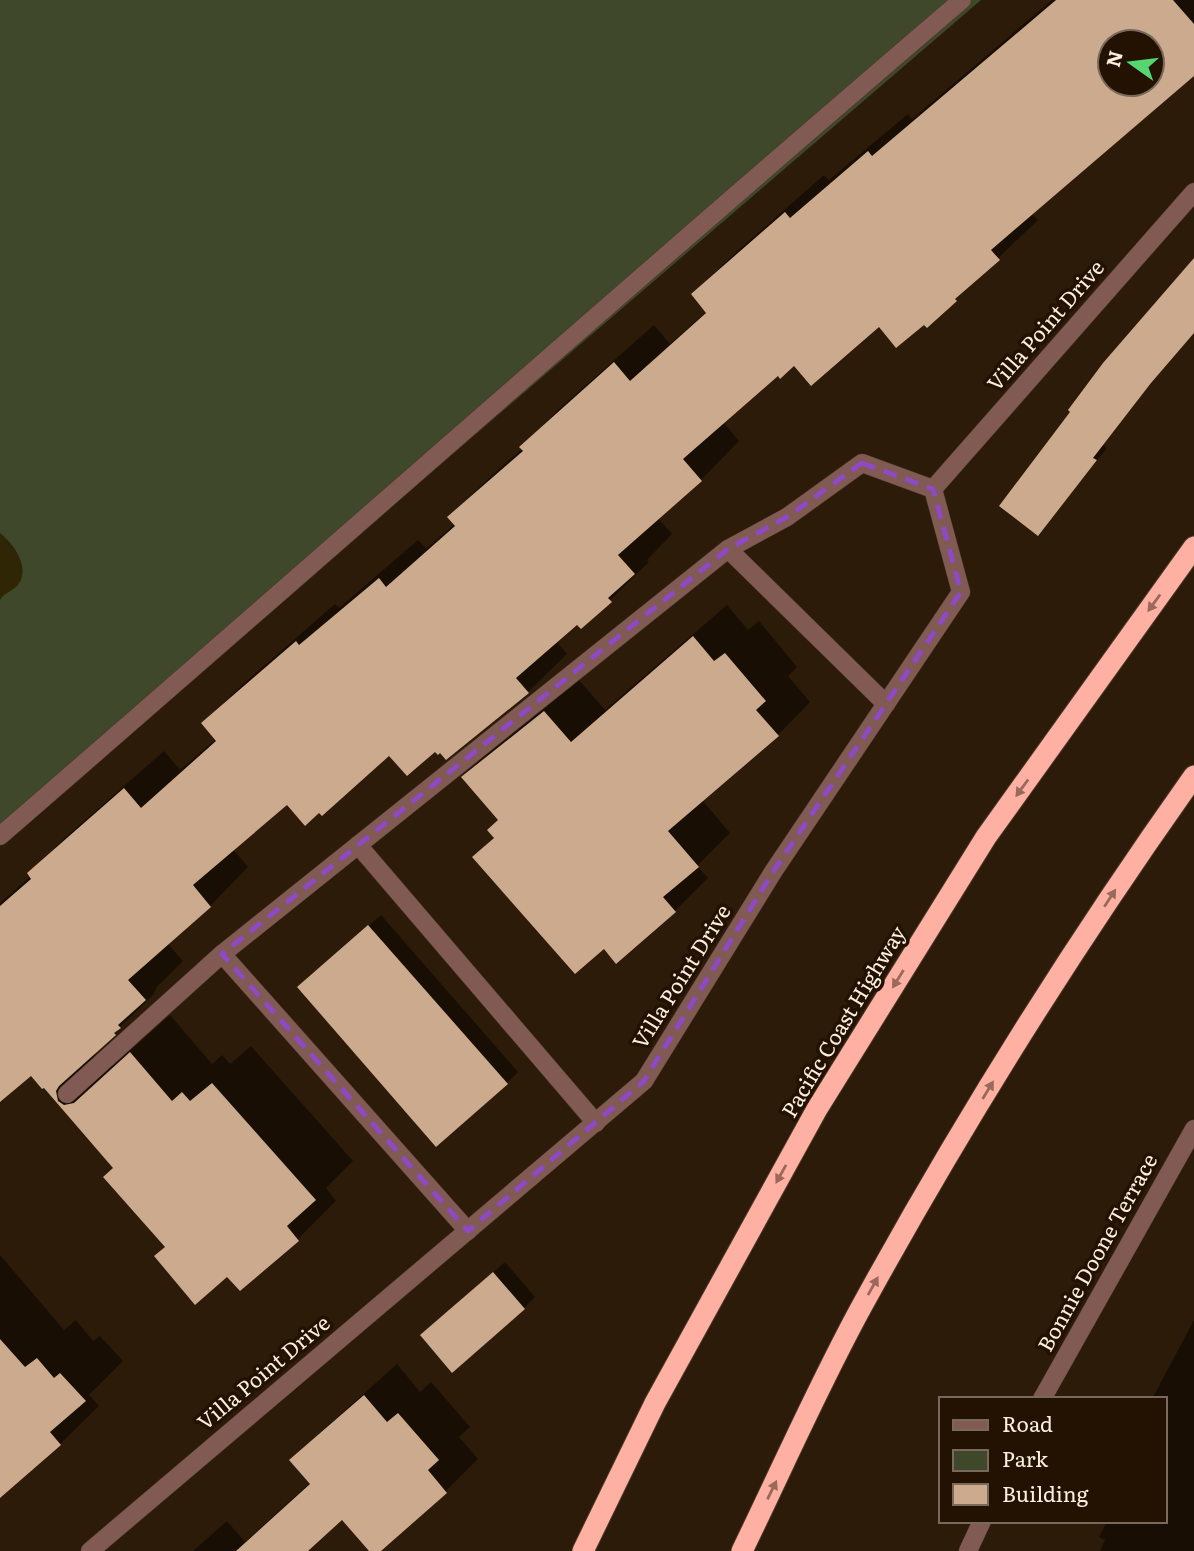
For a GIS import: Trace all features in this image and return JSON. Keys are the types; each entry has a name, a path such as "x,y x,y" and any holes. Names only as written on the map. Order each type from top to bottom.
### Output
{"highway":[{"name":"Pacific Coast Highway","path":"583,1551 655,1403 817,1109 986,837 1194,547"},
{"path":"742,1551 861,1307 928,1187 1038,1007 1194,776"}],"street":[{"path":"0,836 323,557 732,197 962,0"},
{"name":"Villa Point Drive","path":"90,1551 644,1081 774,872 961,592 933,489 1194,192"},
{"path":"67,1094 222,954 728,549 787,517 862,463 933,489"},
{"path":"728,549 886,704"},
{"path":"358,845 596,1123"},
{"path":"222,954 468,1231"},
{"name":"Bonnie Doone Terrace","path":"1043,1397 1194,1129"},
{"path":"968,1551 981,1523"}],"highlighted area":[{"path":"862,463 933,489 961,592 773,872 644,1081 468,1231 222,954 728,549 787,517"}],"green space":[{"path":"0,0 981,0 0,843"}],"sand":[{"path":"0,533 15,550 23,572 17,586 0,600"}],"building":[{"path":"1056,0 1173,0 1194,24 1194,76 991,250 1000,260 955,299 957,301 927,328 924,325 896,348 879,327 811,386 794,366 780,379 778,376 683,459 702,481 618,555 635,574 608,598 612,602 581,629 577,625 516,678 529,693 446,760 440,753 438,755 435,752 407,776 389,756 322,816 319,813 305,826 287,805 193,885 211,907 128,980 146,1000 118,1025 121,1028 114,1033 116,1035 56,1091 58,1101 64,1105 74,1103 130,1052 172,1101 182,1092 190,1101 212,1083 316,1200 287,1226 299,1241 240,1291 227,1277 195,1305 154,1256 165,1247 103,1177 113,1168 44,1088 31,1076 0,1102 0,906 31,879 27,873 124,788 141,808 216,741 201,723 296,641 299,645 379,578 386,587 455,526 447,517 523,451 519,447 614,362 630,381 706,313 691,294 785,212 790,218 868,151 872,156"},
{"path":"1194,258 1194,333 1093,458 1097,460 1038,536 999,506 1070,412 1068,410 1103,363"},
{"path":"693,636 714,661 725,653 766,701 756,710 779,736 668,831 699,867 663,897 676,912 616,964 604,949 575,974 472,857 494,838 487,830 498,820 461,777 544,711 571,742"},
{"path":"368,925 508,1084 436,1147 297,987"},
{"path":"493,1272 525,1309 452,1373 420,1335"},
{"path":"0,1339 25,1367 37,1358 54,1378 60,1373 86,1401 50,1432 61,1445 0,1498"},
{"path":"364,1395 387,1422 398,1413 439,1460 428,1470 447,1493 381,1551 369,1551 342,1520 308,1551 236,1551 310,1484 289,1460"}]}
